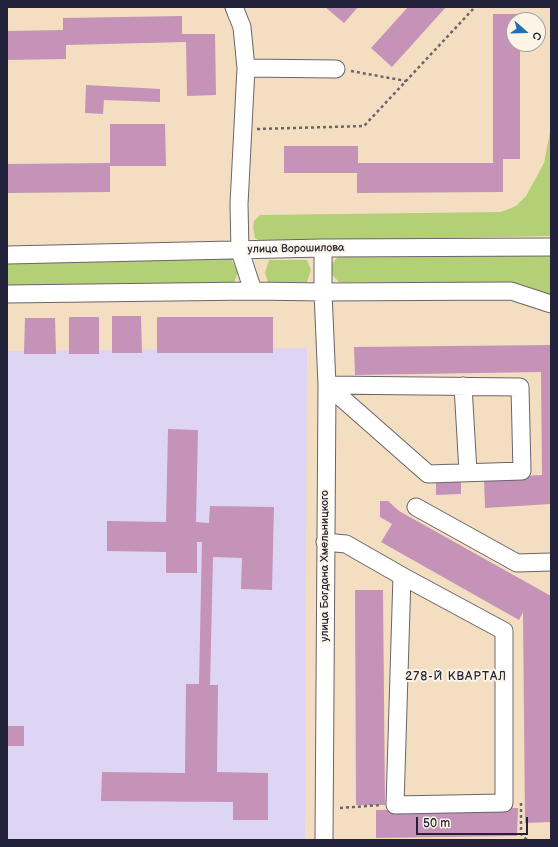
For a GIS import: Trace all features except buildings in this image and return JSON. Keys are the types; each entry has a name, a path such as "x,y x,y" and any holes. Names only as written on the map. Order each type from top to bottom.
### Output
{"street":[{"name":"улица Ворошилова","path":"234,7 242,27 246,68 239,204 240,251 323,248 551,247"},
{"path":"246,68 336,69"},
{"name":"улица Богдана Хмельницкого","path":"323,248 323,292 327,385 324,840"},
{"path":"7,255 240,251 253,291"},
{"path":"7,294 253,291 511,291 551,304"},
{"path":"327,385 520,387 522,471 428,474 327,385"},
{"path":"462,386 468,472"},
{"path":"416,507 517,563 551,562"},
{"path":"325,542 346,544 504,631 504,803 395,804 402,576"}],"path":[{"path":"257,129 364,126 475,7"},
{"path":"336,69 406,81"},
{"path":"504,803 521,802 521,834 527,840"},
{"path":"334,809 395,804"}],"shaded area":[{"path":"307,348 305,840 7,840 7,351"}],"green space":[{"path":"551,127 551,236 262,242 255,238 253,228 254,221 260,215 501,212 516,206 526,196 544,163"},
{"path":"340,254 550,255 551,295 545,295 513,282 339,282 327,270"},
{"path":"231,259 238,271 234,284 7,288 7,263"},
{"path":"269,260 307,260 311,270 307,282 268,282 265,273"}],"district":[{"name":"278-Й КВАРТАЛ","path":"456,677"}]}
